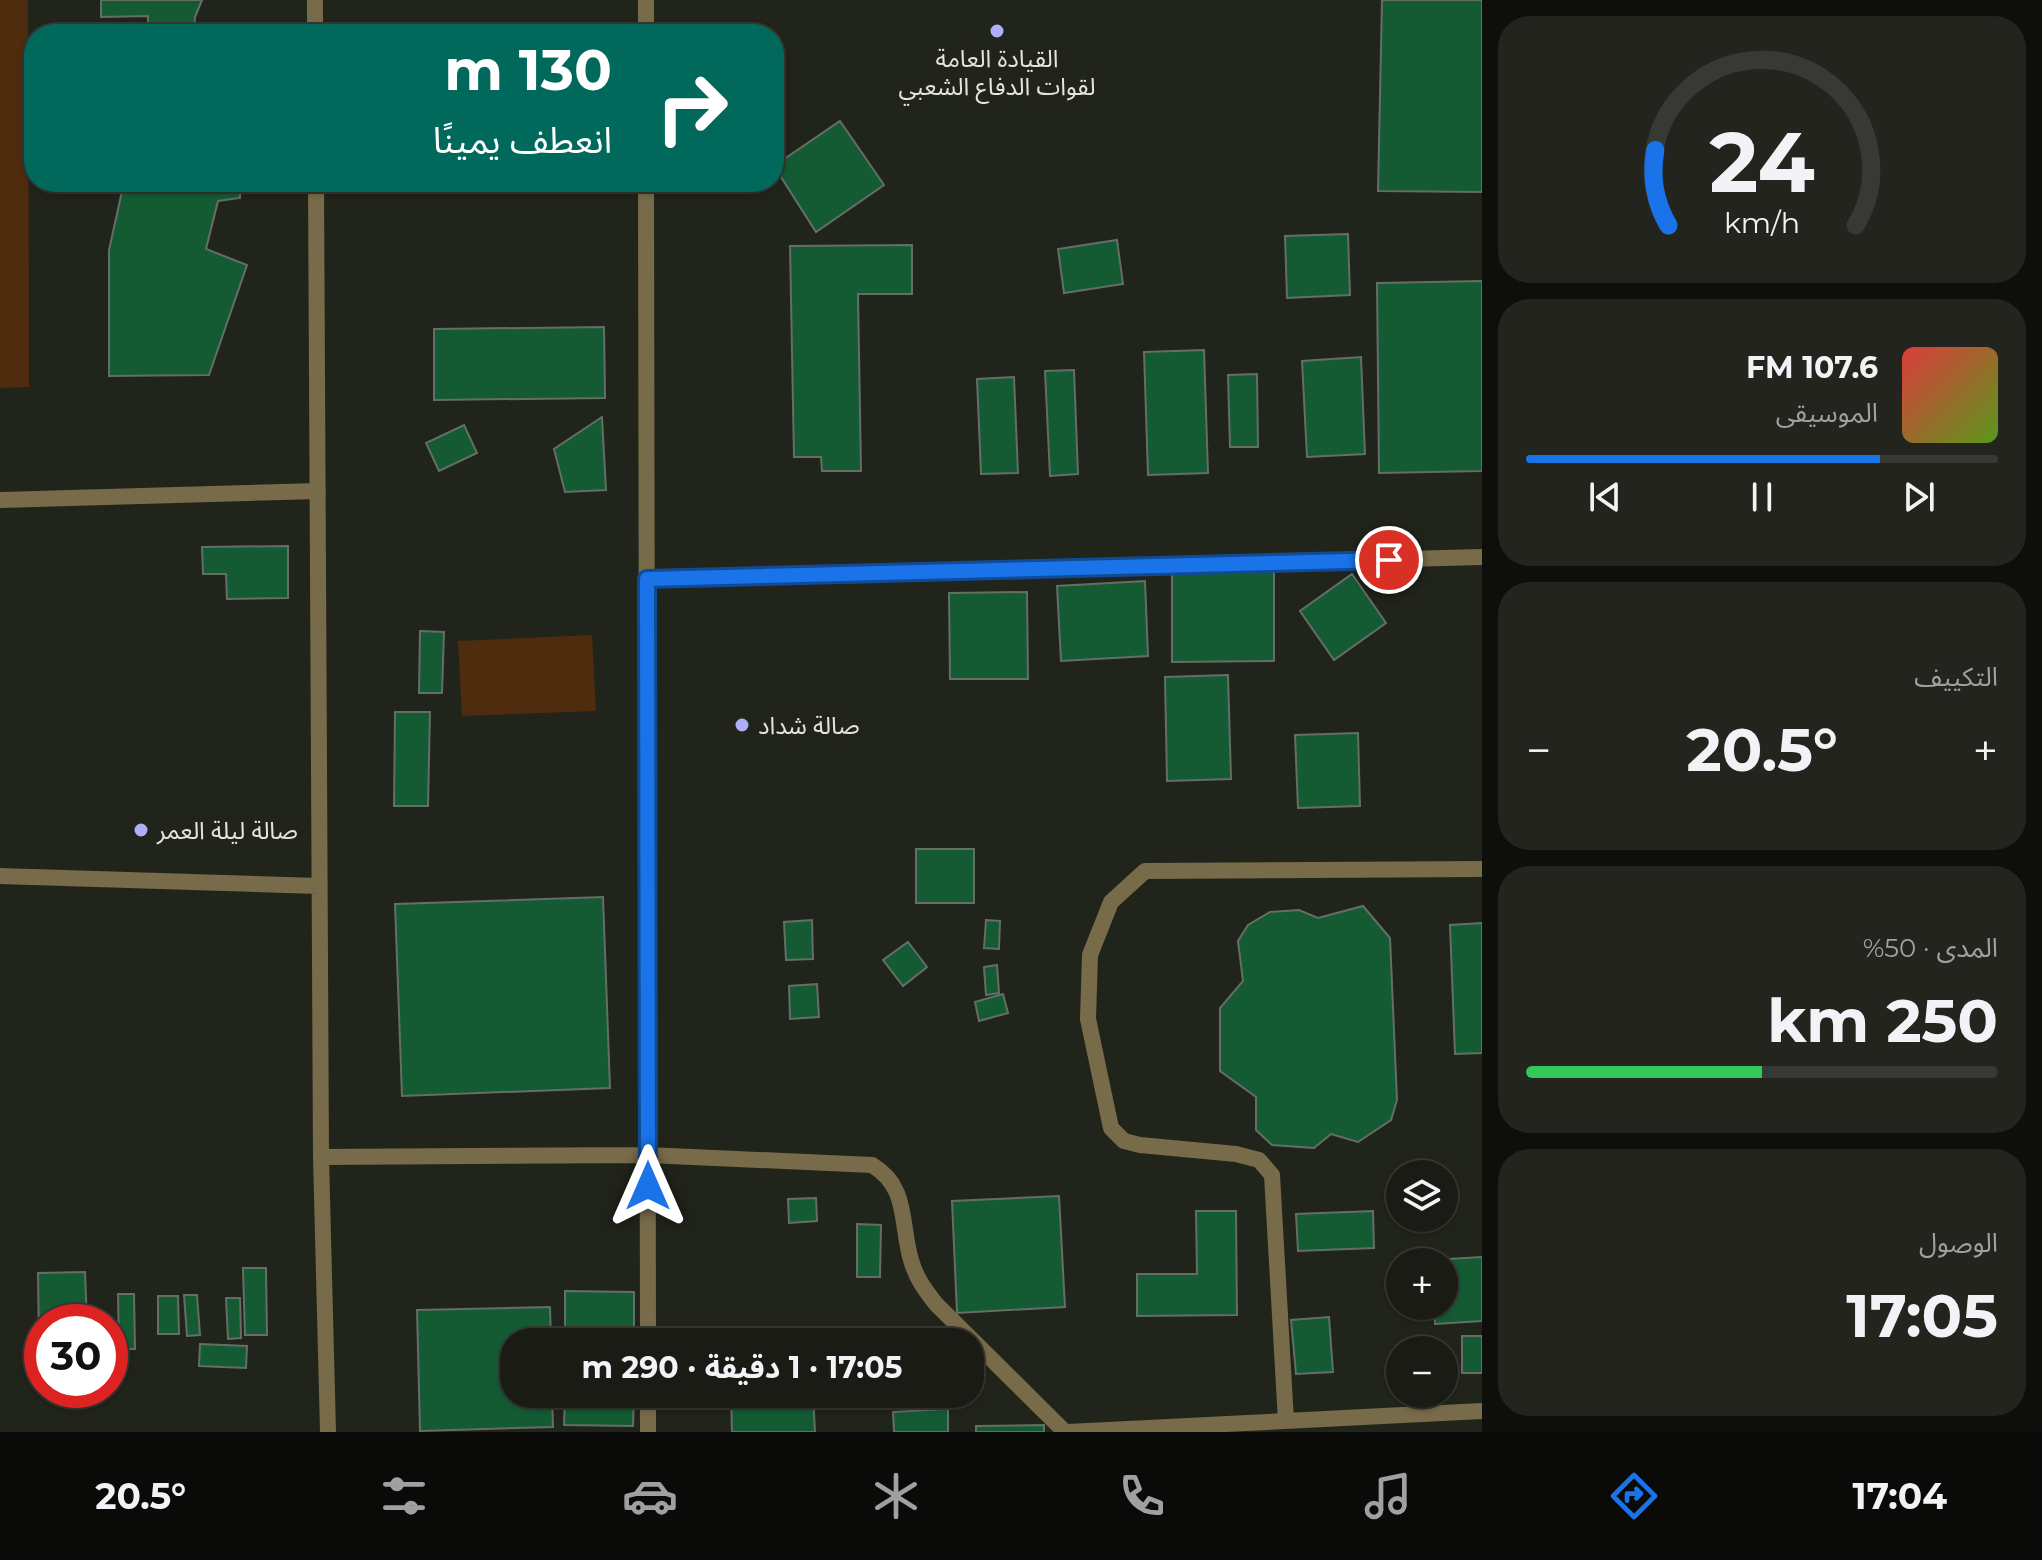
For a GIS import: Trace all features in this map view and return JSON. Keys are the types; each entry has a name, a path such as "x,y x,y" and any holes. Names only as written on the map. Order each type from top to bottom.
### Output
{"street":[{"path":"315,0 315,24"},
{"path":"646,0 646,24"},
{"path":"316,192 321,1157 328,1432"},
{"path":"646,192 648,1328"},
{"path":"0,500 318,491"},
{"path":"647,579 1482,557"},
{"path":"1286,1421 1272,1175 1259,1160 1236,1154 1140,1145 1124,1141 1111,1128 1088,1019 1090,955 1111,902 1145,871 1482,869"},
{"path":"0,876 319,886"},
{"path":"321,1157 648,1155 872,1165 888,1174 897,1189 910,1258 919,1282 936,1304 1066,1432 1482,1411"},
{"path":"648,1408 648,1432"}],"shaded area":[{"path":"0,0 28,0 28,24 24,24 24,192 28,192 29,387 0,388"},
{"path":"592,635 596,711 462,716 458,641"}],"building":[{"path":"101,0 202,0 195,24 148,24 148,16 101,17"},
{"path":"1382,0 1482,0 1482,192 1378,191"},
{"path":"840,121 884,185 816,232 784,182 784,159"},
{"path":"122,192 240,192 240,198 218,201 206,249 247,265 209,375 109,376 109,250"},
{"path":"1348,234 1350,295 1287,298 1285,236"},
{"path":"1117,240 1123,284 1064,293 1058,249"},
{"path":"912,245 912,294 858,294 861,471 822,471 821,457 794,457 790,246"},
{"path":"1482,281 1482,471 1379,473 1377,283"},
{"path":"604,327 605,398 434,400 434,329"},
{"path":"1204,350 1208,473 1148,475 1144,352"},
{"path":"1361,357 1365,454 1307,457 1302,361"},
{"path":"1074,370 1078,474 1050,476 1045,371"},
{"path":"1257,374 1258,447 1230,447 1228,375"},
{"path":"1014,377 1018,473 981,474 977,379"},
{"path":"602,417 606,490 565,492 554,449"},
{"path":"464,425 477,453 439,471 426,443"},
{"path":"288,546 288,598 227,599 226,574 203,574 202,547"},
{"path":"1172,569 1274,569 1274,661 1172,662"},
{"path":"1352,574 1386,623 1334,660 1300,611"},
{"path":"1145,581 1148,656 1061,661 1057,586"},
{"path":"1027,592 1028,679 950,679 949,593"},
{"path":"420,631 444,632 442,693 419,693"},
{"path":"1228,675 1231,779 1167,781 1165,677"},
{"path":"395,712 430,712 428,806 394,806"},
{"path":"1358,733 1360,806 1298,808 1295,735"},
{"path":"916,849 974,849 974,903 916,903"},
{"path":"603,897 610,1088 402,1096 395,904"},
{"path":"1363,906 1390,938 1397,1100 1391,1120 1358,1142 1331,1134 1314,1148 1272,1145 1256,1130 1256,1097 1220,1071 1220,1008 1243,981 1238,941 1248,925 1270,912 1299,910 1318,918"},
{"path":"812,920 813,959 786,960 784,922"},
{"path":"986,920 1000,921 999,949 984,948"},
{"path":"1482,923 1482,1053 1455,1054 1450,925"},
{"path":"908,942 927,967 903,986 883,960"},
{"path":"997,965 999,993 986,995 984,967"},
{"path":"817,984 819,1017 790,1019 789,986"},
{"path":"1003,994 1008,1013 979,1021 975,1002"},
{"path":"1059,1196 1065,1307 957,1313 952,1201"},
{"path":"816,1198 817,1221 789,1223 788,1199"},
{"path":"1196,1211 1236,1211 1237,1315 1137,1316 1137,1274 1197,1274"},
{"path":"1373,1211 1374,1248 1298,1251 1296,1214"},
{"path":"857,1224 881,1225 880,1277 857,1277"},
{"path":"1482,1257 1482,1321 1435,1324 1435,1320 1458,1320 1458,1258"},
{"path":"243,1268 266,1268 267,1335 245,1335"},
{"path":"85,1272 86,1304 38,1304 38,1273"},
{"path":"565,1291 634,1292 634,1328 565,1328"},
{"path":"118,1294 134,1294 135,1349 128,1349 128,1304 118,1304"},
{"path":"184,1295 197,1295 200,1335 187,1336"},
{"path":"158,1296 178,1296 179,1334 158,1334"},
{"path":"226,1298 240,1298 241,1338 228,1339"},
{"path":"550,1307 551,1328 500,1328 500,1408 552,1408 553,1427 420,1431 417,1310"},
{"path":"1329,1317 1333,1372 1296,1374 1291,1320"},
{"path":"1462,1336 1482,1336 1482,1373 1462,1373"},
{"path":"200,1344 247,1346 246,1368 199,1366"},
{"path":"565,1408 634,1408 633,1426 564,1425"},
{"path":"731,1408 814,1408 815,1432 732,1432"},
{"path":"948,1409 948,1432 894,1432 893,1412"},
{"path":"1044,1425 1044,1432 976,1432 976,1426"}],"place":[{"name":"القيادة العامة لقوات الدفاع الشعبي","path":"997,31"},
{"name":"صالة شداد","path":"742,725"},
{"name":"صالة ليلة العمر","path":"141,830"}],"route":[{"path":"648,1186 647,579 1389,560"}]}
